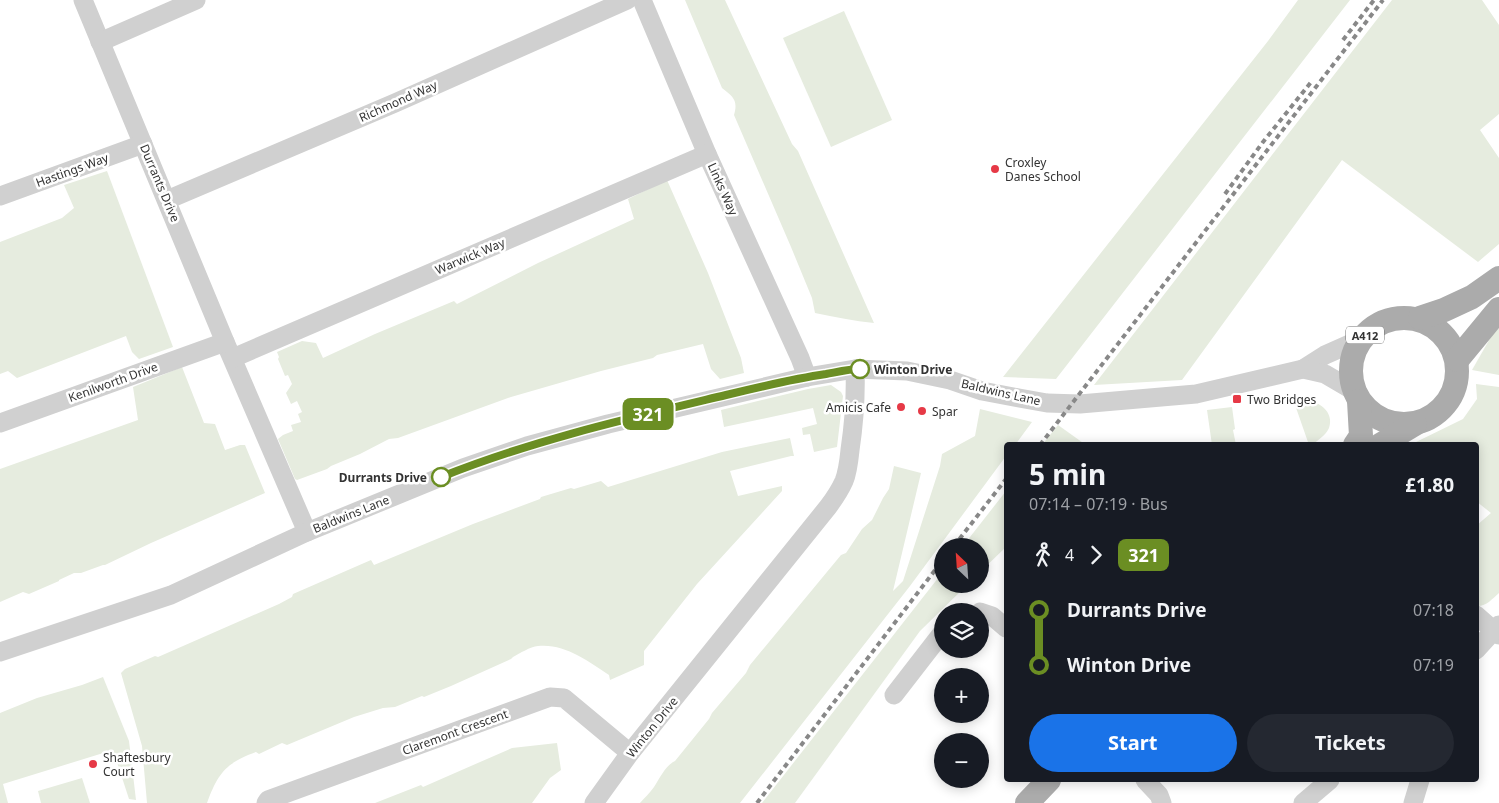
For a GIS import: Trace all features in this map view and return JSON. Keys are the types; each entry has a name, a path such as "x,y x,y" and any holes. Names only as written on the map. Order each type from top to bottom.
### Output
{"main road":[{"name":"A412","path":"1357,442 1361,436 1356,396 1351,379 1351,366 1356,345 1361,339 1372,328 1382,322 1393,318 1420,318 1444,310 1472,297 1499,278"},
{"path":"1456,360 1499,309"},
{"path":"1385,442 1435,414 1450,400 1456,385 1458,373 1453,351 1430,324 1420,318"},
{"path":"1356,396 1377,418 1387,423 1399,425 1419,422"},
{"path":"1028,803 1047,782"}],"street":[{"name":"Durrants Drive","path":"83,0 307,532"},
{"path":"100,42 196,0"},
{"name":"Richmond Way","path":"167,200 395,103 628,0"},
{"name":"Links Way","path":"642,0 707,154 807,377"},
{"name":"Hastings Way","path":"0,196 143,144"},
{"name":"Warwick Way","path":"229,350 707,154"},
{"path":"1303,369 1325,355 1361,339"},
{"name":"Kenilworth Drive","path":"0,423 229,350"},
{"name":"Baldwins Lane","path":"0,652 171,594 307,532 463,468 527,446 608,424 807,377 855,369 913,371 950,380 982,391 1047,403 1080,404 1196,394 1303,369 1325,374 1356,396"},
{"name":"Winton Drive","path":"604,800 630,753 836,496 848,468 856,390 855,369"},
{"path":"989,615 1004,626"},
{"path":"1479,617 1498,630 1479,647"},
{"path":"894,695 934,643"},
{"name":"Claremont Crescent","path":"266,803 268,800 550,697 564,698 630,753"},
{"path":"1147,782 1159,795 1162,803"},
{"path":"1303,803 1328,782"},
{"path":"1413,803 1419,782"}],"shaded area":[{"path":"685,0 725,0 792,144 798,151 874,323 815,313 812,298 734,115 736,106 734,100 722,88"},
{"path":"1298,0 1350,0 1056,379 1003,377 1268,41"},
{"path":"1392,0 1482,0 1499,25 1499,114 1480,130 1499,158 1499,244 1478,262 1342,160 1182,380 1094,385"},
{"path":"844,11 892,120 831,147 783,38"},
{"path":"107,171 173,347 139,359 132,352 126,336 17,378 8,371 0,374 0,242 62,218 74,208 64,185"},
{"path":"667,180 708,273 741,358 744,373 720,379 711,369 703,344 657,355 653,358 511,397 398,438 389,439 327,469 297,480 295,479 278,439 293,431 291,425 301,422 298,414 302,412 297,401 291,404 286,393 292,384 288,375 285,376 277,352 302,341 316,343 323,358 454,301 457,304 538,263 634,219 628,199"},
{"path":"1499,328 1499,375 1472,370 1492,335"},
{"path":"182,367 204,423 215,424 225,450 245,445 265,493 105,565 81,573 74,573 29,594 23,592 0,602 0,469 138,420 133,387"},
{"path":"1476,384 1499,387 1499,593 1489,602 1480,606 1479,523 1491,513 1479,503 1479,442 1416,442 1463,419 1477,399"},
{"path":"831,385 841,392 843,396 837,447 814,452 810,434 803,435 802,428 817,424 813,408 724,427 721,410"},
{"path":"1304,400 1315,402 1324,408 1330,417 1328,431 1316,442 1308,442 1294,402"},
{"path":"1232,407 1235,442 1212,442 1207,410"},
{"path":"980,409 1032,422 1017,442 1004,442 1004,459 945,538 934,538 934,554 740,803 640,803 746,673 750,665 841,555 846,553 862,529 872,520 889,489 894,466 921,473 893,591 903,581 940,466 942,454 975,436"},
{"path":"1058,425 1082,442 1044,442"},
{"path":"790,438 794,456 730,471 738,496 782,486 782,491 697,584 644,651 644,665 610,680 609,675 575,654 557,647 538,646 424,697 422,696 395,707 383,708 354,717 287,745 282,743 259,754 256,752 237,760 224,770 219,777 207,803 147,803 142,746 121,673 125,669 155,656 158,657 279,604 292,597 293,594 371,560 374,565 541,497 601,481 608,487 722,452"},
{"path":"1004,494 1004,549 989,563 989,538 969,538"},
{"path":"934,583 934,593 959,593 949,603 934,603 934,617 920,631 795,803 762,803"},
{"path":"103,677 129,741 136,800 129,799 113,750 3,784 8,803 0,803 0,713 37,698"},
{"path":"557,743 561,770 550,778 532,803 375,803 421,785 423,787 512,748"},
{"path":"82,778 90,803 41,803 38,791"}],"railway":[{"path":"1343,40 1374,0"},
{"path":"1042,442 1383,0"},
{"path":"1225,194 1263,142 1312,81"},
{"path":"960,538 1004,482"},
{"path":"757,803 934,571"}],"bus line":[{"name":"321","path":"441,477 527,446 608,424 807,377 860,369"}],"place":[{"name":"Croxley Danes School","path":"995,169"},
{"name":"Winton Drive","path":"860,369"},
{"name":"Two Bridges","path":"1237,399"},
{"name":"Amicis Cafe","path":"901,407"},
{"name":"Spar","path":"922,411"},
{"name":"Durrants Drive","path":"441,477"},
{"name":"Shaftesbury Court","path":"93,764"}]}
